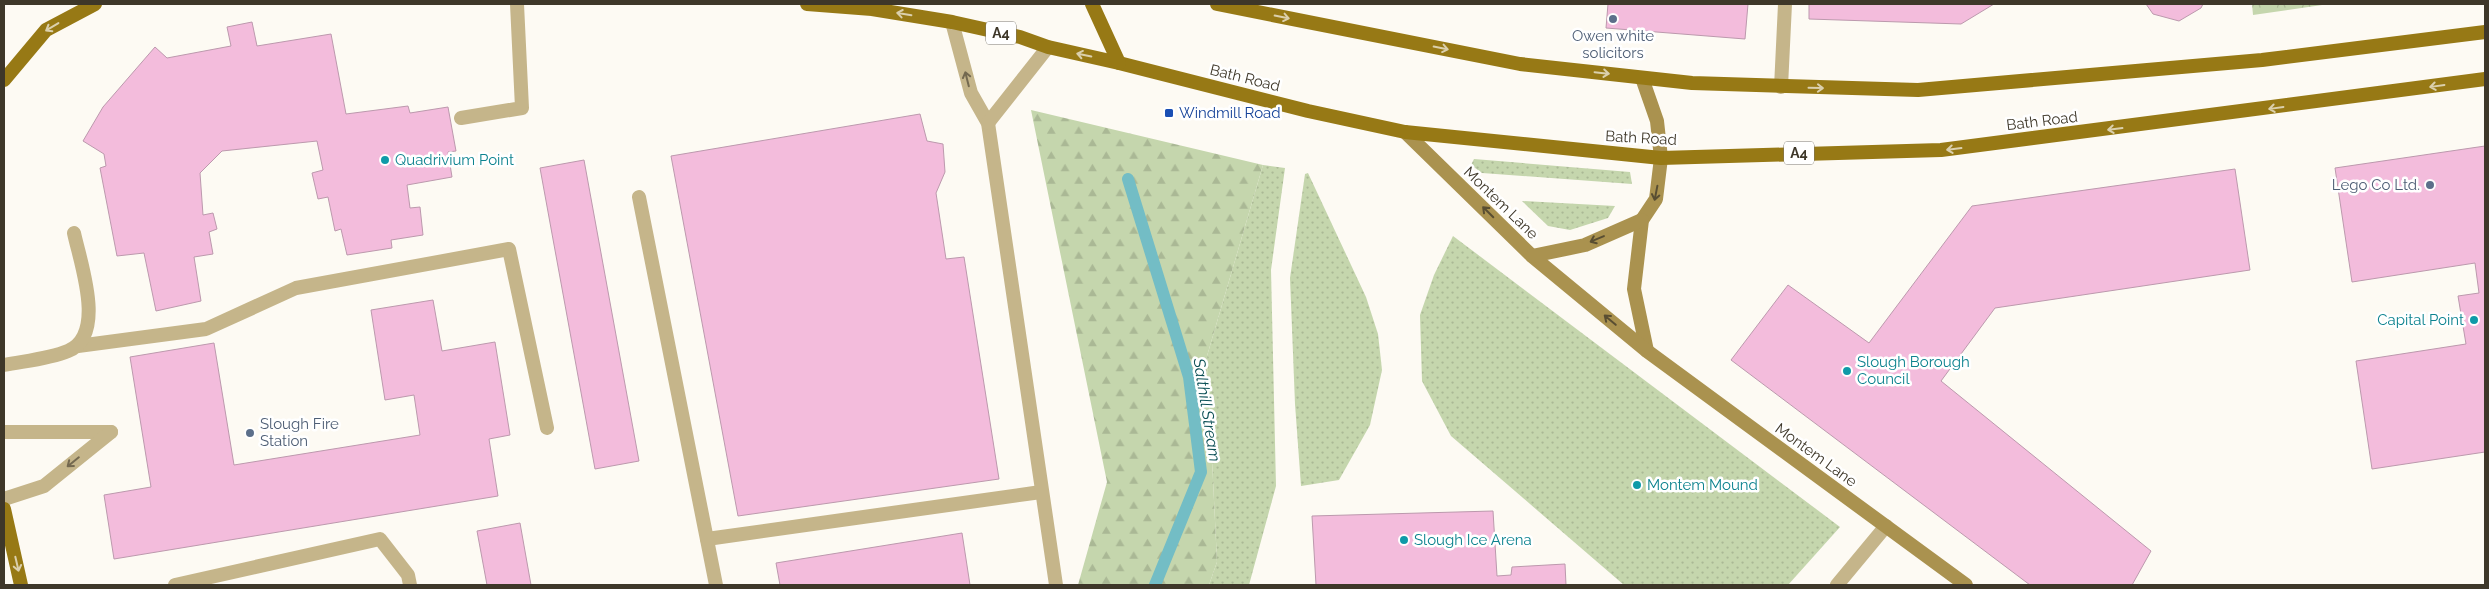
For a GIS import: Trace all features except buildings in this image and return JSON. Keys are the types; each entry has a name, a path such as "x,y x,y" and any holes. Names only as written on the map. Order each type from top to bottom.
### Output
{"main road":[{"path":"4,80 46,30 95,4"},
{"name":"Bath Road","path":"806,4 872,9 952,22 1020,37 1048,47 1119,62 1308,111 1405,132 1660,158 1941,150 2485,79"},
{"path":"1092,4 1119,62"},
{"path":"1217,4 1520,64 1642,78 1781,87 1918,90 2262,60 2485,32"},
{"path":"1642,78 1657,121 1660,158 1656,199 1642,220 1634,289 1647,351"},
{"name":"Montem Lane","path":"1405,132 1532,256 1647,351 1966,585"},
{"path":"1532,256 1585,244 1642,220"},
{"path":"4,509 22,585"}],"street":[{"path":"461,118 522,108 517,4"},
{"path":"1781,87 1785,4"},
{"path":"952,22 971,93 988,123 1056,585"},
{"path":"988,123 1048,47"},
{"path":"639,197 716,585"},
{"path":"74,233 90,308 89,322 78,346"},
{"path":"4,366 68,352 78,346 206,329 296,288 509,250 547,428"},
{"path":"4,432 111,432 44,486 4,498"},
{"path":"707,539 1041,492"},
{"path":"1837,585 1886,526"},
{"path":"176,585 380,539 408,574 410,585"}],"green space":[{"path":"2252,4 2329,4 2253,15"},
{"path":"1031,110 1263,165 1207,356 1217,562 1209,585 1078,585 1107,482"},
{"path":"1474,159 1630,172 1632,184 1482,173 1471,165"},
{"path":"1263,165 1285,168 1271,270 1276,486 1249,585 1209,585 1217,562 1207,356"},
{"path":"1308,173 1366,297 1378,334 1382,370 1370,425 1339,480 1301,486 1295,404 1290,278 1305,174"},
{"path":"1522,201 1615,206 1608,218 1570,230 1548,226"},
{"path":"1453,236 1840,527 1788,585 1624,585 1451,436 1422,381 1420,315 1434,275"}],"waterway":[{"name":"Salthill Stream","path":"1128,179 1189,377 1201,472 1155,585"}],"place":[{"name":"Owen white solicitors","path":"1613,19"},
{"name":"Windmill Road","path":"1169,113"},
{"name":"Quadrivium Point","path":"385,160"},
{"name":"Lego Co Ltd.","path":"2430,185"},
{"name":"Capital Point","path":"2474,320"},
{"name":"Slough Borough Council","path":"1847,371"},
{"name":"Slough Fire Station","path":"250,433"},
{"name":"Montem Mound","path":"1637,485"},
{"name":"Slough Ice Arena","path":"1404,540"}]}
